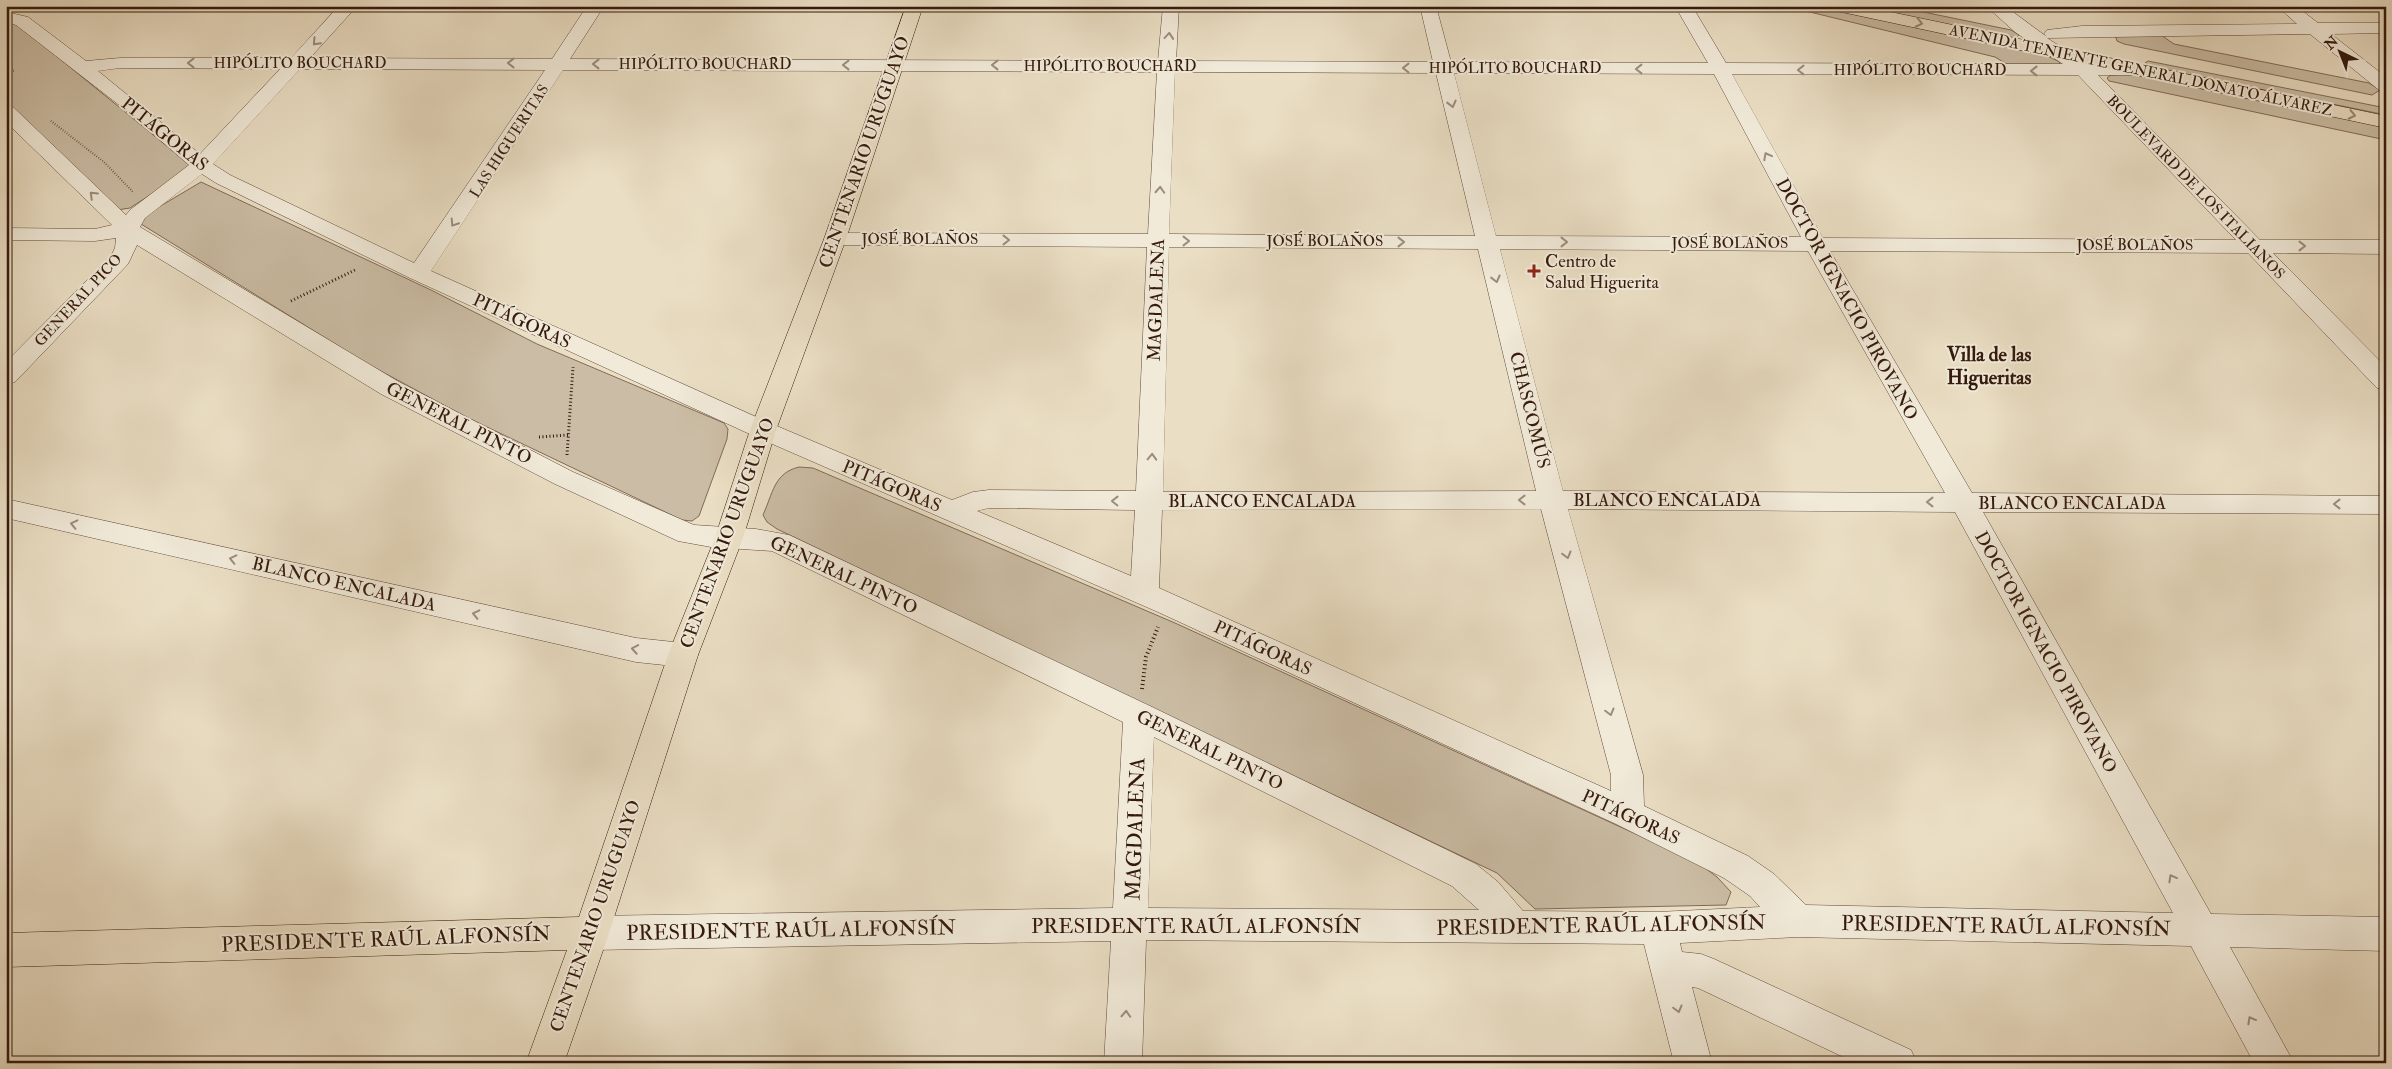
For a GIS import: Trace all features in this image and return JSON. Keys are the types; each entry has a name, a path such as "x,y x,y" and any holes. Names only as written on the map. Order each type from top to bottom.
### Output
{"main road":[{"name":"CENTENARIO URUGUAYO","path":"545,1063 591,933 684,655 729,538 763,430 835,239 915,6"},
{"name":"AVENIDA TENIENTE GENERAL DONATO ÁLVAREZ","path":"1837,6 2055,43 2132,50"},
{"name":"AVENIDA TENIENTE GENERAL DONATO ÁLVAREZ","path":"1914,6 2021,28 2055,43 2139,70 2386,122"},
{"name":"PRESIDENTE RAÚL ALFONSÍN","path":"6,950 591,933"}],"street":[{"name":"GENERAL PICO","path":"6,377 120,259 126,248 128,229 144,207 201,165 349,6"},
{"name":"LAS HIGUERITAS","path":"418,273 433,254 596,6"},
{"name":"MAGDALENA","path":"1156,599 1150,501 1158,241 1166,66 1171,6"},
{"name":"CHASCOMÚS","path":"1428,6 1552,500 1627,775 1628,814"},
{"name":"DOCTOR IGNACIO PIROVANO","path":"1683,6 1720,69 1814,243 1964,503 2275,1063"},
{"path":"1994,6 2021,28"},
{"path":"2285,6 2386,86"},
{"name":"PITÁGORAS","path":"6,17 22,21 82,67 201,165 222,178 418,273 763,430 1156,599 1628,814 1736,867 1762,885 1798,921"},
{"path":"2055,43 2082,30 2386,28"},
{"name":"BOULEVARD DE LOS ITALIANOS","path":"2055,43 2386,382"},
{"name":"HIPÓLITO BOUCHARD","path":"82,67 120,63 560,63 2139,70"},
{"name":"GENERAL PINTO","path":"6,112 128,229 390,388 564,478 688,534 700,537 764,538 779,542 1140,715 1464,875 1481,887 1493,899 1515,928"},
{"path":"6,234 95,235 128,229"},
{"name":"JOSÉ BOLAÑOS","path":"835,239 2386,247"},
{"name":"BLANCO ENCALADA","path":"952,512 973,502 989,499 2386,504"},
{"name":"BLANCO ENCALADA","path":"6,508 636,650 684,655"},
{"name":"MAGDALENA","path":"1123,1063 1140,715"},
{"name":"PRESIDENTE RAÚL ALFONSÍN","path":"591,933 1131,924 1658,928 1798,921 2386,934"},
{"path":"1658,928 1693,1063"},
{"path":"1667,968 1701,971 1898,1063"}],"path":[{"path":"6,68 9,71 6,74"},
{"path":"44,116 104,162 144,207"},
{"path":"349,264 364,273"},
{"path":"284,304 357,269"},
{"path":"565,363 574,367 567,459"},
{"path":"534,438 569,435"},
{"path":"1140,715 1146,657 1156,599"}],"shaded area":[{"path":"1785,6 1816,6 2043,54 2060,62 2059,65 2010,66 1995,57"},
{"path":"1857,6 1894,6 2011,30 2019,35 2016,38 2009,37"},
{"path":"6,22 16,23 190,165 188,170 130,208 117,210 6,101 6,76 14,71 6,62"},
{"path":"2115,35 2161,35 2174,44 2369,83 2380,90 2372,95 2124,44 2117,41"},
{"path":"2148,61 2386,108 2386,115 2156,68 2145,63"},
{"path":"2129,74 2386,126 2386,140 2109,81 2107,78 2111,75"},
{"path":"201,182 431,290 537,344 724,423 728,429 727,439 699,516 692,521 682,520 464,416 366,363 141,224 142,217"},
{"path":"799,467 813,468 1175,623 1697,862 1717,877 1731,892 1726,905 1535,909 1497,873 777,529 767,522 763,515 779,479 784,474"}],"place":[{"name":"Centro de Salud Higuerita","path":"1534,271"}],"district":[{"name":"Villa de las Higueritas","path":"1989,366"}]}
